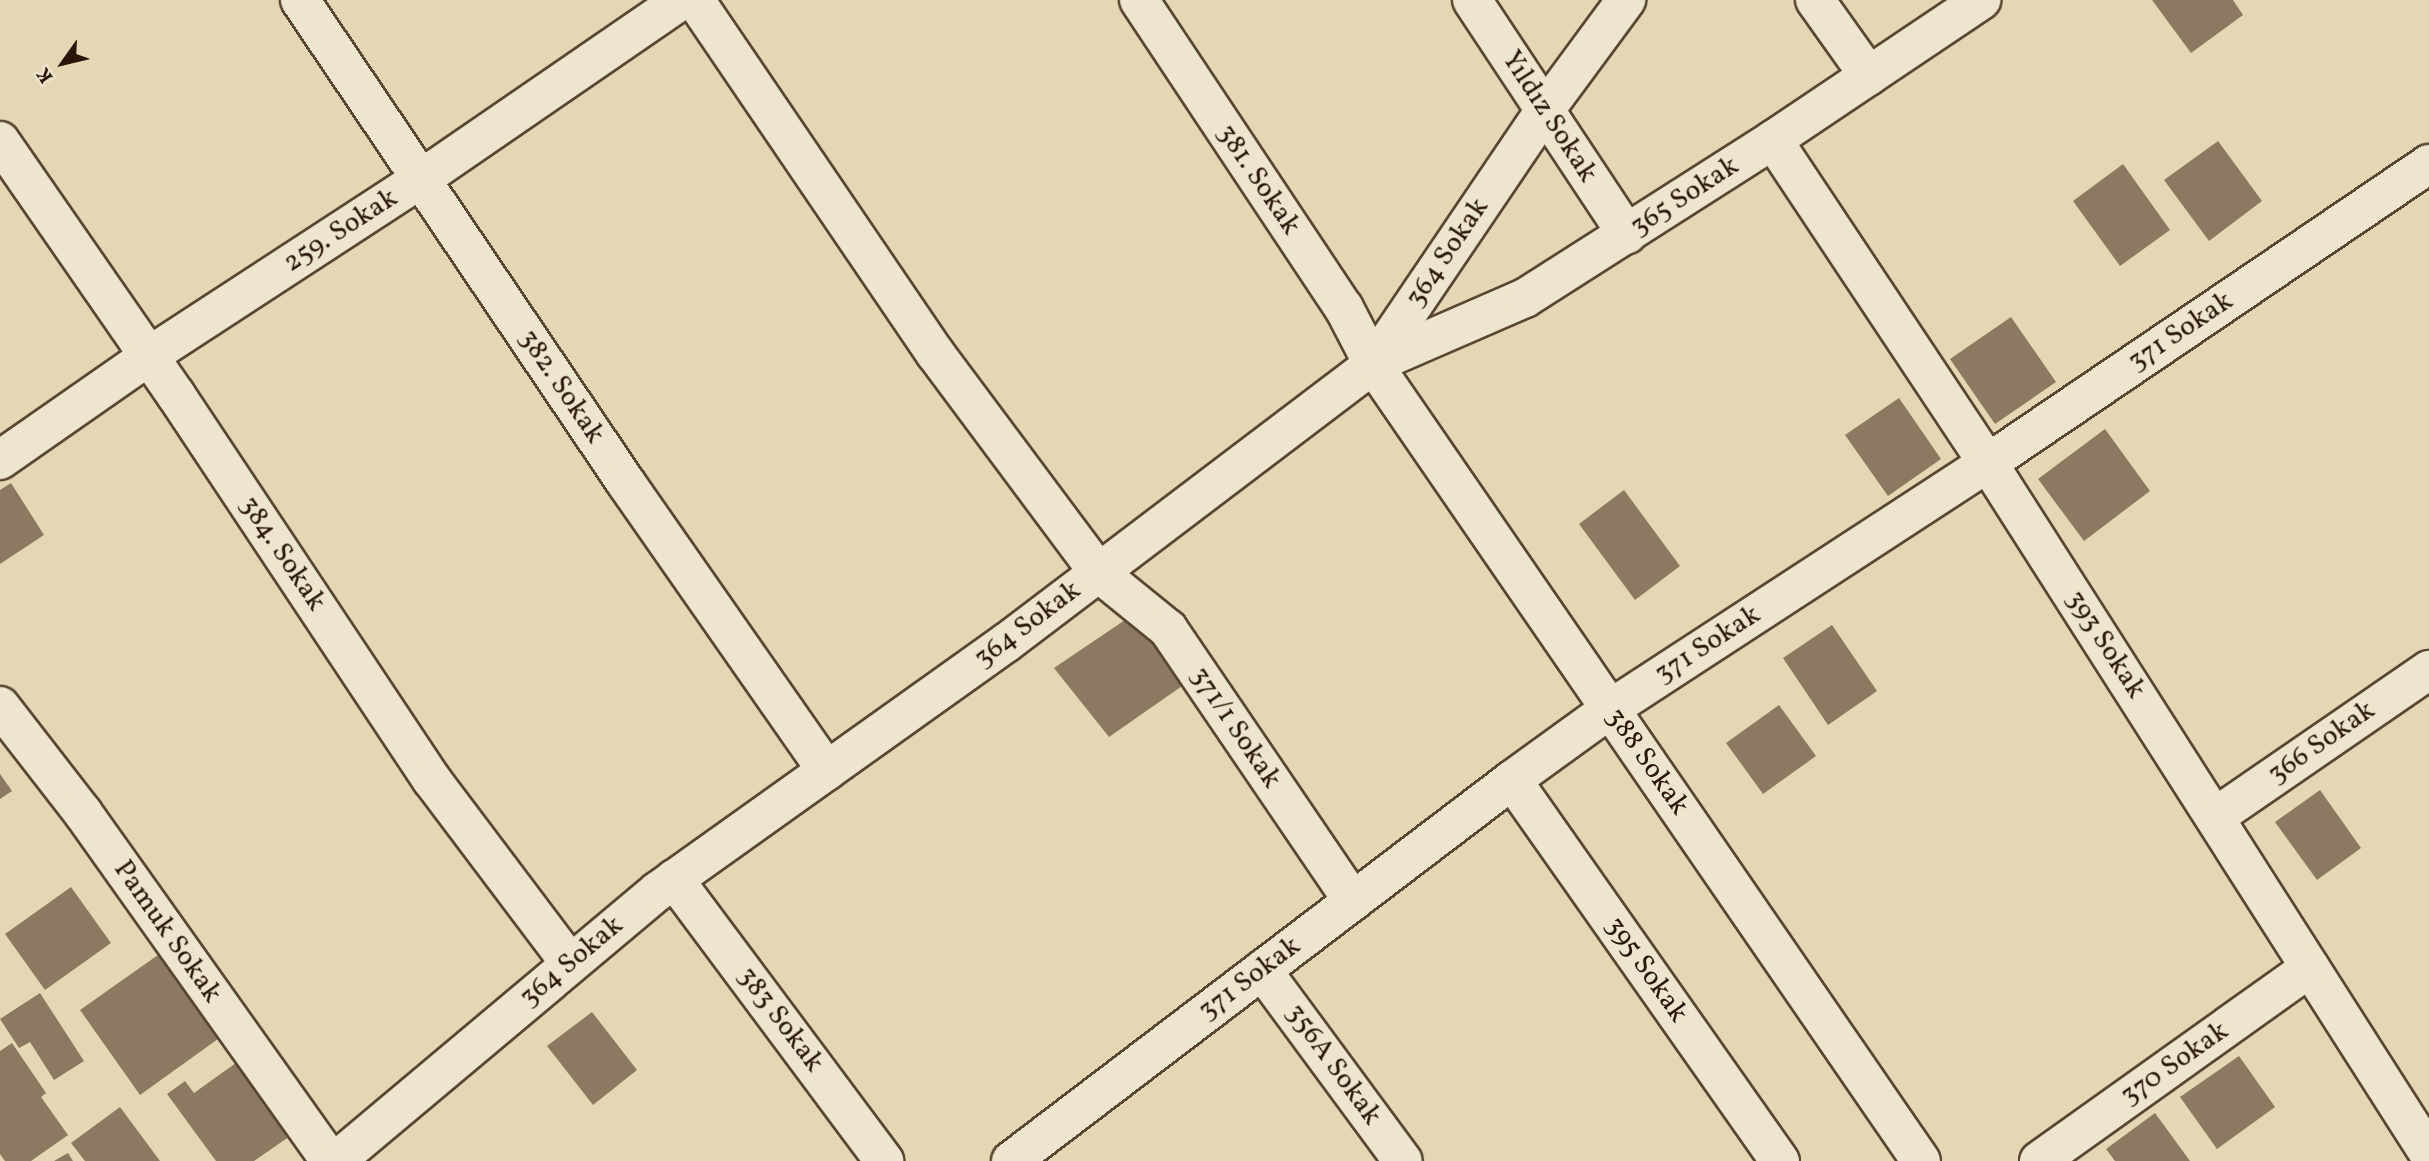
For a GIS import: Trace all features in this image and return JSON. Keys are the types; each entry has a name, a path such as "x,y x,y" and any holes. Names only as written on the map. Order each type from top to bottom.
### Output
{"street":[{"name":"382. Sokak","path":"300,0 618,472 827,771"},
{"name":"259. Sokak","path":"0,460 149,356 421,179 681,0"},
{"name":"371/1 Sokak","path":"695,0 935,353 1099,573 1168,629 1353,901"},
{"name":"381. Sokak","path":"1139,0 1344,308 1373,364"},
{"name":"Yıldız Sokak","path":"1472,0 1627,234"},
{"name":"364 Sokak","path":"336,1161 570,963 674,879 1099,573 1373,364 1545,110 1626,0"},
{"path":"1815,0 1869,76"},
{"name":"365 Sokak","path":"1373,364 1525,298 1773,140 1981,0"},
{"name":"393 Sokak","path":"1773,140 1988,463 2429,1154"},
{"name":"384. Sokak","path":"0,141 149,356 432,780 570,963"},
{"name":"371 Sokak","path":"1012,1161 1512,780 1610,709 1988,463 2429,164"},
{"name":"388 Sokak","path":"1373,364 1921,1161"},
{"name":"366 Sokak","path":"2215,817 2429,670"},
{"name":"Pamuk Sokak","path":"0,706 83,813 330,1161"},
{"name":"395 Sokak","path":"1512,780 1780,1161"},
{"name":"383 Sokak","path":"674,879 884,1161"},
{"name":"370 Sokak","path":"2039,1161 2310,968"},
{"name":"356A Sokak","path":"1262,970 1403,1161"}],"building":[{"path":"2152,0 2233,0 2243,15 2191,53"},
{"path":"2218,141 2262,201 2209,241 2164,180"},
{"path":"2123,164 2170,230 2120,266 2073,201"},
{"path":"2011,317 2056,382 1995,424 1950,359"},
{"path":"1899,398 1941,459 1888,496 1845,435"},
{"path":"2105,429 2150,491 2084,541 2038,479"},
{"path":"11,483 44,535 0,564 0,490"},
{"path":"1624,490 1680,566 1635,600 1579,524"},
{"path":"1125,620 1141,625 1185,684 1109,737 1054,668"},
{"path":"1832,625 1877,691 1828,725 1783,658"},
{"path":"1779,705 1816,756 1763,794 1726,743"},
{"path":"0,774 12,791 0,799"},
{"path":"2320,790 2361,848 2317,880 2275,822"},
{"path":"71,887 111,943 45,990 5,934"},
{"path":"158,955 218,1039 140,1095 80,1010"},
{"path":"40,993 84,1061 54,1080 30,1042 19,1048 0,1019"},
{"path":"592,1012 637,1070 593,1105 547,1046"},
{"path":"12,1043 46,1093 41,1097 68,1135 31,1161 5,1161 0,1154 0,1051"},
{"path":"2239,1056 2275,1107 2217,1149 2180,1097"},
{"path":"240,1060 293,1134 254,1161 216,1161 167,1094 185,1081 194,1093"},
{"path":"120,1107 160,1161 85,1161 71,1143"},
{"path":"2155,1113 2190,1161 2115,1161 2106,1149"},
{"path":"68,1153 73,1161 54,1161"}]}
